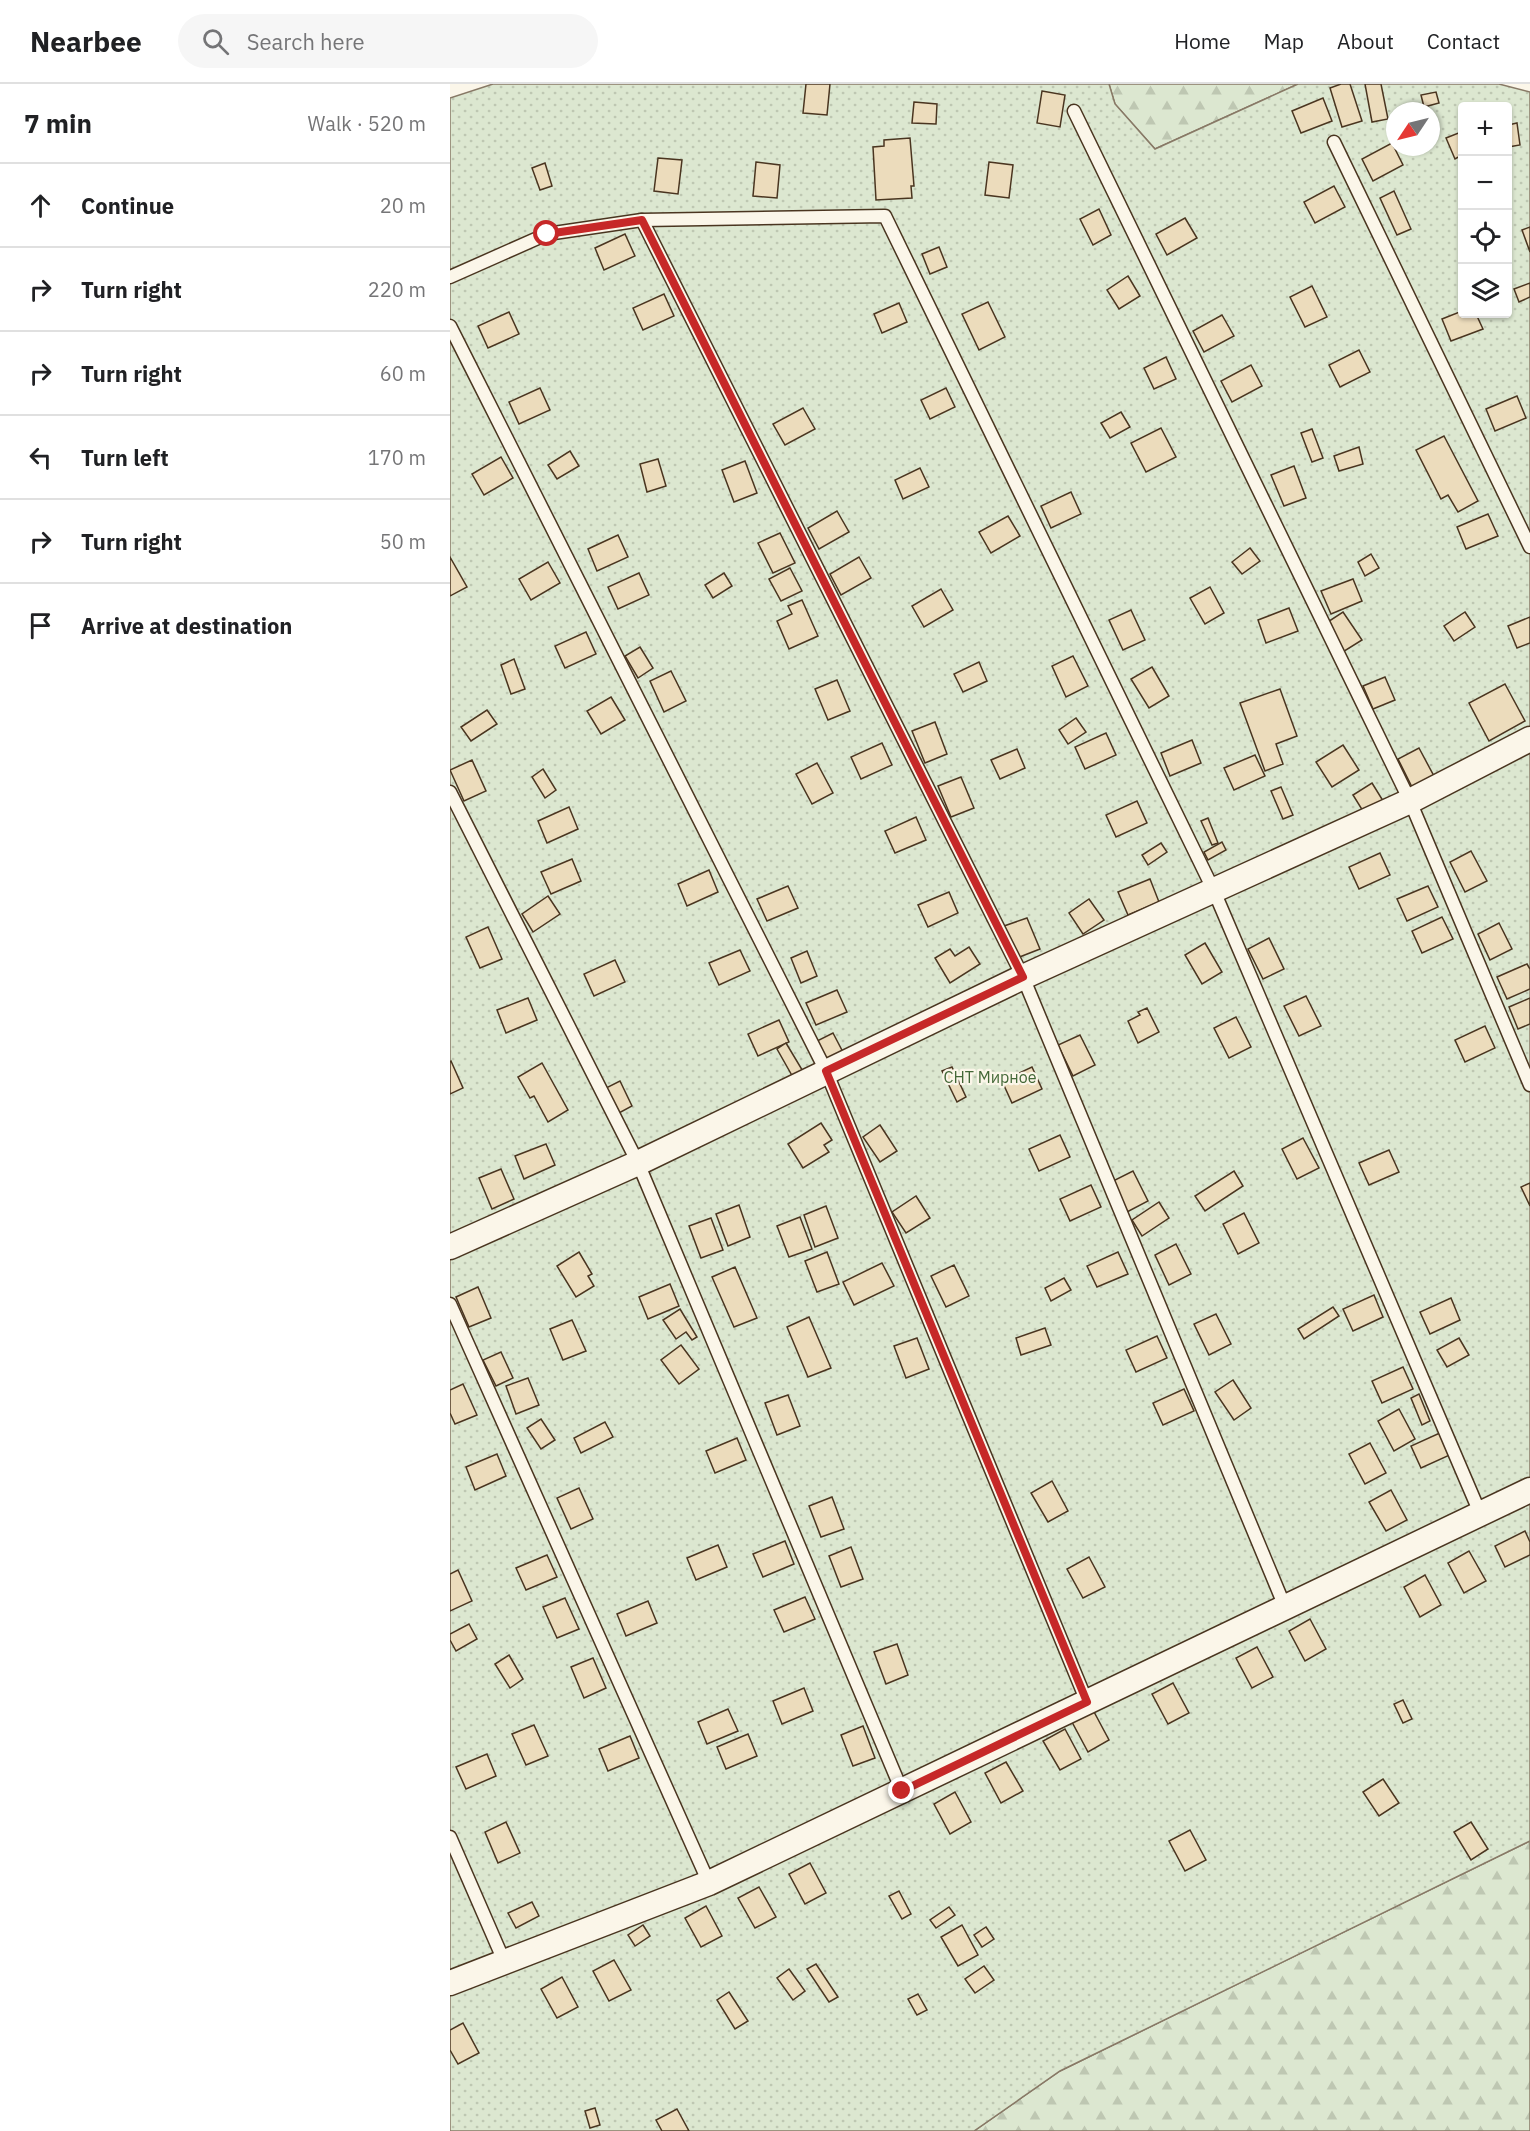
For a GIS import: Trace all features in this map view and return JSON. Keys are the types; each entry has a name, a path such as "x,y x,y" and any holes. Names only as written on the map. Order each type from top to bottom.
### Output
{"street":[{"path":"450,1247 638,1162 1023,977 1410,801 1530,739"},
{"path":"450,1983 709,1883 1530,1490"}],"lane":[{"path":"1074,111 1410,801 1530,1085"},
{"path":"1334,142 1530,547"},
{"path":"450,277 547,234 642,220 885,216 1214,891 1480,1513"},
{"path":"642,220 1023,977 1286,1607"},
{"path":"450,326 826,1071 1087,1702"},
{"path":"450,792 638,1162 902,1791"},
{"path":"450,1304 709,1883"},
{"path":"450,1837 504,1961"}],"green space":[{"name":"СНТ Мирное","path":"493,84 1109,84 1115,104 1155,149 1298,84 1499,84 1530,92 1530,1841 1060,2071 974,2131 450,2131 450,98"},
{"path":"1109,84 1298,84 1155,149 1115,104"},
{"path":"1530,1841 1530,2131 974,2131 1060,2071"}],"building":[{"path":"806,84 830,84 827,115 803,113"},
{"path":"1350,84 1362,121 1342,127 1330,88"},
{"path":"1365,84 1381,84 1386,119 1372,122"},
{"path":"1042,91 1065,95 1060,127 1037,123"},
{"path":"1436,92 1439,102 1423,102 1421,95"},
{"path":"1323,98 1332,121 1301,133 1292,111"},
{"path":"914,102 937,104 936,124 912,123"},
{"path":"1517,123 1520,145 1512,146 1512,124"},
{"path":"1458,133 1458,157 1455,159 1446,138"},
{"path":"910,138 914,186 911,186 912,198 876,200 873,147 884,146 884,140"},
{"path":"1386,146 1386,156 1398,156 1403,165 1373,181 1362,159"},
{"path":"658,158 682,160 678,194 654,191"},
{"path":"756,162 780,165 777,198 753,196"},
{"path":"989,162 1013,165 1009,198 985,195"},
{"path":"545,163 552,186 540,190 532,168"},
{"path":"1334,186 1345,207 1315,223 1304,202"},
{"path":"1394,191 1411,229 1397,235 1380,198"},
{"path":"1099,209 1111,235 1093,245 1080,219"},
{"path":"1185,218 1197,238 1167,255 1156,234"},
{"path":"1530,227 1530,252 1522,230"},
{"path":"625,234 635,256 604,270 595,248"},
{"path":"939,247 947,267 930,274 922,254"},
{"path":"1128,276 1140,296 1119,309 1107,290"},
{"path":"1530,283 1530,297 1519,302 1514,289"},
{"path":"1312,286 1327,317 1305,327 1290,297"},
{"path":"664,294 674,316 643,330 633,308"},
{"path":"988,302 1005,337 979,350 962,314"},
{"path":"899,303 907,322 882,333 874,314"},
{"path":"509,312 519,334 488,348 478,326"},
{"path":"1458,313 1458,318 1478,318 1483,329 1451,341 1442,319"},
{"path":"1222,315 1234,336 1204,352 1193,331"},
{"path":"1359,350 1370,372 1340,387 1329,365"},
{"path":"1166,357 1176,379 1154,389 1144,368"},
{"path":"1251,365 1262,386 1232,402 1221,381"},
{"path":"540,388 550,410 519,424 509,402"},
{"path":"946,388 955,407 930,419 921,400"},
{"path":"1517,396 1526,418 1495,431 1486,409"},
{"path":"803,408 815,429 785,445 773,424"},
{"path":"1121,412 1130,427 1110,438 1101,423"},
{"path":"1161,428 1176,457 1146,472 1131,443"},
{"path":"1312,429 1323,458 1312,462 1301,433"},
{"path":"1444,436 1478,501 1458,512 1448,495 1441,499 1416,450"},
{"path":"1359,447 1363,464 1339,471 1334,456"},
{"path":"570,451 579,466 557,479 548,465"},
{"path":"501,457 513,478 484,495 472,474"},
{"path":"658,459 666,486 647,492 640,464"},
{"path":"745,461 757,493 734,502 722,470"},
{"path":"1294,466 1306,498 1284,506 1271,475"},
{"path":"920,468 929,487 903,499 895,480"},
{"path":"1071,492 1081,514 1051,528 1041,506"},
{"path":"837,511 849,532 819,549 808,528"},
{"path":"1488,514 1498,536 1466,549 1457,527"},
{"path":"1008,516 1020,536 991,553 979,532"},
{"path":"780,533 795,563 773,573 758,543"},
{"path":"618,535 628,557 597,571 588,549"},
{"path":"1250,548 1260,561 1242,574 1232,562"},
{"path":"1371,554 1379,568 1365,576 1358,562"},
{"path":"450,557 467,587 450,596"},
{"path":"859,557 871,578 841,595 830,574"},
{"path":"548,562 560,583 531,600 519,579"},
{"path":"790,568 802,591 781,601 769,579"},
{"path":"639,573 649,595 618,609 608,587"},
{"path":"724,573 732,586 713,598 705,585"},
{"path":"1353,579 1362,601 1331,614 1321,591"},
{"path":"1210,587 1224,613 1205,624 1190,598"},
{"path":"941,589 953,610 924,627 912,606"},
{"path":"802,600 818,636 789,649 777,621 792,614 788,606"},
{"path":"1289,608 1298,631 1266,643 1258,620"},
{"path":"1131,610 1145,640 1123,650 1109,620"},
{"path":"1343,612 1362,640 1338,655 1320,627"},
{"path":"1465,612 1475,627 1454,641 1444,626"},
{"path":"1530,617 1530,643 1517,648 1508,626"},
{"path":"586,632 596,654 565,668 555,646"},
{"path":"640,647 653,668 638,678 625,656"},
{"path":"1073,656 1088,686 1066,697 1052,666"},
{"path":"514,659 525,689 511,694 501,665"},
{"path":"979,662 987,681 963,692 954,674"},
{"path":"1152,667 1169,696 1149,708 1131,679"},
{"path":"671,671 686,701 664,712 650,681"},
{"path":"1385,677 1395,700 1373,709 1363,686"},
{"path":"837,680 850,711 828,720 815,689"},
{"path":"1505,684 1525,721 1489,741 1469,703"},
{"path":"1280,689 1297,736 1276,744 1283,764 1265,771 1240,703"},
{"path":"611,697 625,720 601,734 587,711"},
{"path":"487,710 497,724 471,741 461,727"},
{"path":"1076,718 1086,732 1068,744 1059,730"},
{"path":"935,722 947,754 925,763 912,731"},
{"path":"1106,733 1116,755 1085,769 1075,747"},
{"path":"1192,740 1201,763 1170,776 1161,753"},
{"path":"882,743 892,765 861,779 851,757"},
{"path":"1343,745 1359,770 1332,787 1316,762"},
{"path":"1419,748 1435,778 1413,789 1398,759"},
{"path":"1017,749 1025,768 1000,779 991,760"},
{"path":"1255,755 1265,776 1234,790 1224,768"},
{"path":"472,760 486,791 464,801 450,770"},
{"path":"817,763 833,793 812,804 796,774"},
{"path":"543,769 556,790 545,798 532,777"},
{"path":"961,777 974,808 951,817 938,786"},
{"path":"1372,783 1385,804 1366,816 1353,795"},
{"path":"1281,787 1293,815 1283,819 1271,791"},
{"path":"1137,801 1147,823 1116,837 1106,815"},
{"path":"569,807 578,829 547,843 538,821"},
{"path":"916,817 926,840 895,853 885,831"},
{"path":"1208,818 1218,843 1212,845 1201,821"},
{"path":"1222,842 1226,850 1208,860 1204,852"},
{"path":"1161,843 1167,852 1148,865 1142,855"},
{"path":"1471,851 1487,881 1465,892 1450,862"},
{"path":"1380,853 1390,875 1359,889 1349,867"},
{"path":"572,859 581,881 551,894 541,872"},
{"path":"709,870 718,892 687,906 678,884"},
{"path":"1150,879 1159,902 1128,915 1118,892"},
{"path":"788,886 798,908 767,921 757,899"},
{"path":"1428,886 1438,907 1407,921 1397,899"},
{"path":"949,892 958,913 928,927 918,905"},
{"path":"548,896 560,914 533,932 522,914"},
{"path":"1089,899 1104,920 1083,934 1069,913"},
{"path":"1442,917 1453,939 1422,953 1412,931"},
{"path":"1027,918 1040,949 1017,958 1004,926"},
{"path":"1499,923 1512,949 1490,960 1478,934"},
{"path":"488,927 502,959 480,968 466,937"},
{"path":"1269,938 1284,969 1263,979 1248,949"},
{"path":"1205,943 1222,972 1202,984 1185,955"},
{"path":"969,947 980,964 950,983 935,958 950,949 955,956"},
{"path":"740,950 750,971 719,985 709,963"},
{"path":"807,951 817,976 801,983 791,958"},
{"path":"615,960 625,982 594,996 584,974"},
{"path":"1527,964 1530,969 1530,989 1507,999 1497,977"},
{"path":"837,990 847,1012 816,1025 806,1003"},
{"path":"1306,996 1321,1026 1299,1036 1284,1006"},
{"path":"528,998 537,1020 506,1033 497,1010"},
{"path":"1530,998 1530,1024 1518,1029 1509,1007"},
{"path":"1147,1008 1159,1032 1138,1043 1128,1021 1140,1015 1138,1012"},
{"path":"1236,1017 1251,1047 1229,1058 1214,1028"},
{"path":"779,1020 789,1042 758,1056 748,1034"},
{"path":"1485,1026 1495,1048 1465,1062 1455,1040"},
{"path":"833,1033 846,1058 827,1067 815,1042"},
{"path":"1080,1035 1095,1065 1073,1076 1058,1045"},
{"path":"786,1043 804,1073 794,1079 777,1049"},
{"path":"450,1062 463,1088 450,1094"},
{"path":"542,1063 568,1110 548,1122 534,1096 530,1098 518,1077"},
{"path":"952,1067 966,1097 957,1102 942,1071"},
{"path":"1032,1067 1042,1089 1012,1103 1002,1081"},
{"path":"620,1081 632,1106 619,1113 606,1088"},
{"path":"821,1123 832,1140 824,1145 829,1152 803,1168 788,1144"},
{"path":"880,1125 897,1151 880,1162 863,1137"},
{"path":"1060,1135 1070,1157 1039,1171 1029,1149"},
{"path":"1303,1138 1319,1168 1297,1179 1282,1149"},
{"path":"546,1144 555,1165 524,1179 515,1156"},
{"path":"1389,1150 1399,1172 1369,1185 1359,1163"},
{"path":"501,1169 514,1199 492,1209 479,1178"},
{"path":"1133,1171 1148,1201 1127,1212 1111,1182"},
{"path":"1234,1171 1243,1186 1205,1211 1195,1196"},
{"path":"1530,1183 1530,1206 1521,1187"},
{"path":"1091,1185 1101,1207 1070,1221 1060,1199"},
{"path":"916,1196 930,1218 906,1233 892,1212"},
{"path":"1159,1202 1169,1218 1142,1236 1132,1220"},
{"path":"739,1205 750,1237 728,1246 716,1214"},
{"path":"826,1206 838,1238 815,1247 804,1215"},
{"path":"1244,1213 1259,1243 1238,1254 1223,1224"},
{"path":"800,1217 812,1249 789,1257 777,1226"},
{"path":"711,1218 723,1250 701,1258 689,1226"},
{"path":"1176,1244 1191,1274 1169,1285 1155,1255"},
{"path":"579,1252 592,1274 588,1276 594,1286 576,1297 557,1266"},
{"path":"827,1252 839,1284 817,1292 805,1261"},
{"path":"1118,1252 1128,1274 1097,1287 1087,1266"},
{"path":"882,1263 894,1286 854,1305 843,1282"},
{"path":"954,1265 969,1296 946,1307 931,1276"},
{"path":"735,1267 757,1318 734,1327 712,1277"},
{"path":"1064,1278 1071,1290 1051,1301 1045,1288"},
{"path":"670,1284 679,1306 648,1319 639,1297"},
{"path":"478,1287 491,1318 469,1327 456,1297"},
{"path":"1374,1295 1383,1317 1353,1331 1343,1309"},
{"path":"1451,1298 1460,1320 1430,1334 1420,1312"},
{"path":"1333,1307 1339,1316 1304,1339 1298,1329"},
{"path":"680,1309 697,1337 692,1340 686,1332 676,1339 663,1320"},
{"path":"1216,1314 1231,1344 1209,1355 1194,1324"},
{"path":"809,1317 831,1368 808,1377 787,1327"},
{"path":"572,1320 586,1351 563,1360 550,1329"},
{"path":"1045,1328 1051,1345 1021,1355 1016,1338"},
{"path":"1157,1336 1167,1358 1136,1372 1126,1350"},
{"path":"917,1338 929,1369 906,1378 894,1346"},
{"path":"1459,1338 1469,1355 1447,1367 1437,1350"},
{"path":"681,1345 699,1369 679,1384 661,1360"},
{"path":"501,1352 513,1378 496,1386 483,1360"},
{"path":"1403,1367 1413,1389 1382,1403 1372,1381"},
{"path":"528,1378 539,1405 516,1414 506,1386"},
{"path":"1233,1380 1251,1408 1234,1420 1215,1392"},
{"path":"463,1384 477,1415 455,1424 450,1413 450,1390"},
{"path":"1184,1389 1194,1411 1163,1425 1153,1403"},
{"path":"1419,1394 1430,1421 1422,1425 1411,1398"},
{"path":"788,1395 800,1426 777,1435 765,1403"},
{"path":"1399,1409 1415,1439 1394,1451 1378,1421"},
{"path":"541,1419 555,1440 541,1449 527,1428"},
{"path":"605,1422 613,1437 581,1453 574,1438"},
{"path":"1442,1432 1452,1454 1421,1468 1411,1446"},
{"path":"737,1438 746,1460 715,1473 706,1451"},
{"path":"1370,1443 1386,1473 1365,1484 1349,1454"},
{"path":"497,1454 506,1476 475,1490 466,1467"},
{"path":"1052,1481 1068,1511 1048,1522 1031,1493"},
{"path":"579,1488 593,1519 571,1529 557,1498"},
{"path":"1391,1490 1407,1520 1386,1531 1369,1502"},
{"path":"832,1497 844,1529 821,1537 809,1506"},
{"path":"1525,1531 1530,1542 1530,1555 1505,1567 1495,1546"},
{"path":"785,1541 794,1564 763,1577 753,1554"},
{"path":"718,1545 727,1567 696,1580 687,1558"},
{"path":"851,1547 863,1579 841,1587 829,1556"},
{"path":"1469,1551 1486,1581 1464,1593 1448,1563"},
{"path":"547,1555 557,1577 526,1590 516,1568"},
{"path":"1089,1557 1105,1587 1083,1598 1067,1569"},
{"path":"458,1570 472,1601 450,1611 450,1574"},
{"path":"1425,1575 1441,1605 1420,1617 1404,1587"},
{"path":"805,1597 815,1619 784,1632 774,1610"},
{"path":"565,1598 579,1629 557,1638 543,1607"},
{"path":"648,1601 657,1623 626,1636 617,1614"},
{"path":"1310,1619 1326,1649 1305,1661 1289,1631"},
{"path":"469,1624 477,1639 456,1651 450,1640 450,1634"},
{"path":"897,1644 908,1675 886,1684 874,1652"},
{"path":"1257,1647 1273,1677 1252,1688 1236,1658"},
{"path":"509,1655 523,1679 510,1688 495,1664"},
{"path":"593,1658 606,1688 584,1698 571,1667"},
{"path":"1173,1683 1189,1713 1168,1724 1152,1694"},
{"path":"804,1688 813,1711 782,1724 773,1701"},
{"path":"1403,1700 1412,1719 1403,1723 1394,1704"},
{"path":"728,1709 738,1731 707,1744 698,1722"},
{"path":"1093,1710 1109,1740 1088,1752 1072,1722"},
{"path":"534,1725 548,1756 526,1765 512,1734"},
{"path":"863,1726 875,1758 853,1766 841,1735"},
{"path":"1065,1729 1081,1759 1060,1770 1043,1741"},
{"path":"748,1734 757,1756 726,1769 717,1747"},
{"path":"630,1736 639,1758 608,1771 599,1749"},
{"path":"487,1754 496,1776 466,1789 456,1767"},
{"path":"1006,1762 1023,1791 1001,1803 985,1773"},
{"path":"1383,1779 1399,1803 1379,1816 1363,1792"},
{"path":"955,1792 971,1822 950,1834 934,1804"},
{"path":"506,1822 520,1853 498,1863 485,1832"},
{"path":"1471,1822 1488,1849 1471,1860 1454,1832"},
{"path":"1190,1830 1206,1860 1185,1871 1169,1841"},
{"path":"810,1863 826,1893 805,1904 789,1874"},
{"path":"759,1887 776,1917 755,1928 738,1898"},
{"path":"899,1891 911,1914 902,1919 889,1896"},
{"path":"532,1902 539,1916 516,1928 508,1913"},
{"path":"706,1906 722,1936 701,1947 685,1918"},
{"path":"949,1907 955,1915 936,1928 930,1920"},
{"path":"643,1925 650,1936 635,1946 628,1935"},
{"path":"962,1925 978,1955 958,1966 941,1937"},
{"path":"986,1927 994,1939 982,1947 974,1935"},
{"path":"614,1960 631,1990 609,2001 593,1971"},
{"path":"816,1964 838,1997 829,2002 807,1969"},
{"path":"984,1966 994,1980 975,1993 965,1979"},
{"path":"789,1969 805,1991 793,2000 777,1978"},
{"path":"562,1977 578,2007 557,2018 541,1989"},
{"path":"729,1992 748,2021 735,2029 717,2000"},
{"path":"918,1994 927,2010 917,2015 908,1999"},
{"path":"463,2023 479,2053 458,2064 450,2050 450,2030"},
{"path":"595,2108 600,2125 590,2128 585,2111"},
{"path":"677,2109 689,2131 662,2131 656,2120"}],"route":[{"path":"547,234 642,220 1023,977 826,1071 1087,1702 902,1791"}]}
